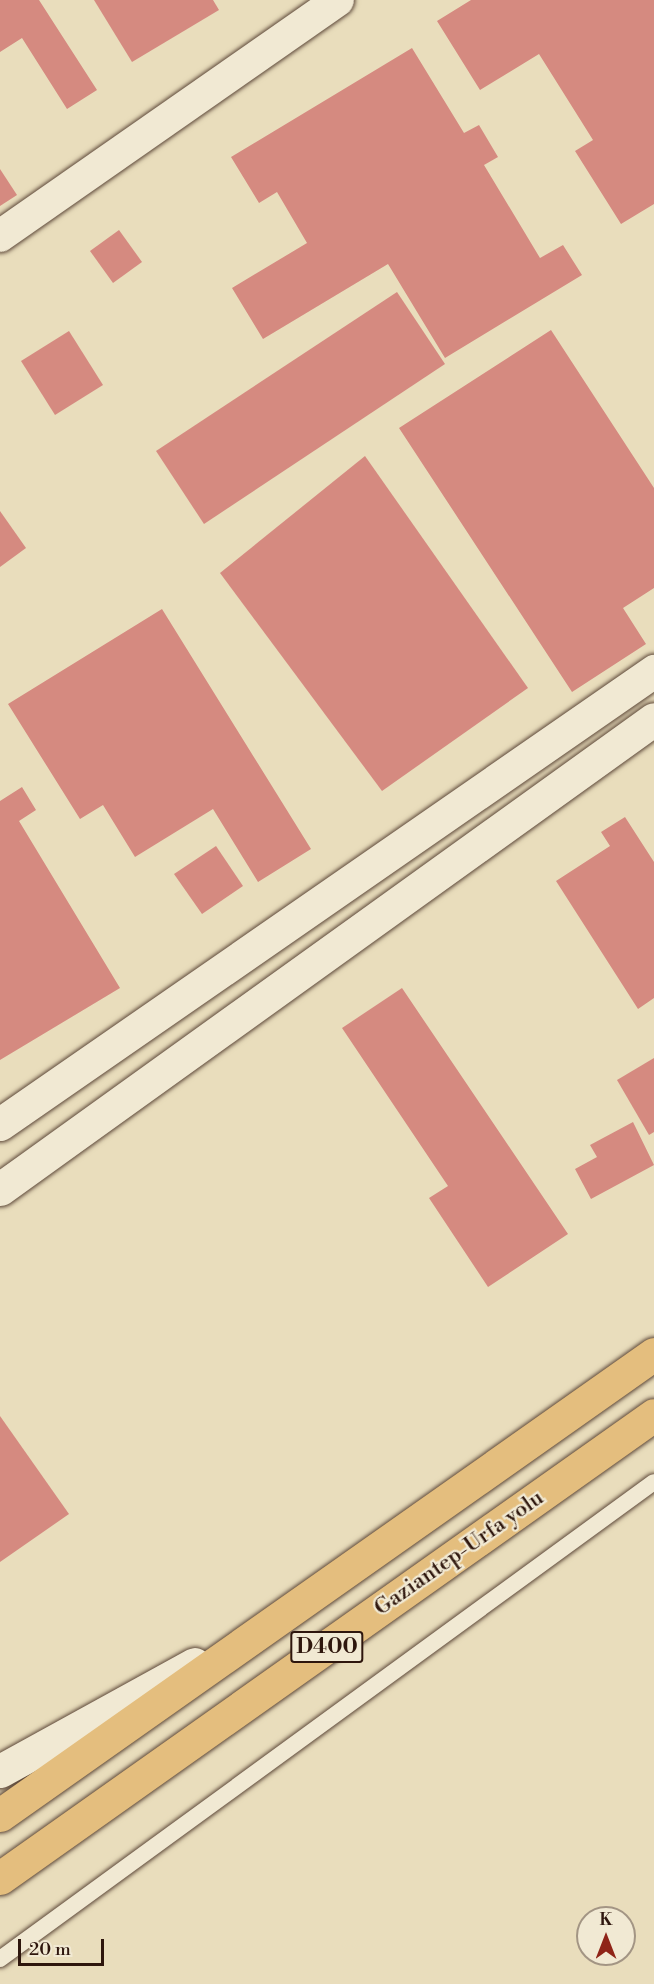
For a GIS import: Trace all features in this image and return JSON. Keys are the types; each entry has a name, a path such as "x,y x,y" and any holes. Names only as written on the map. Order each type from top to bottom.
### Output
{"highway":[{"name":"D400","path":"0,1815 654,1354"},
{"name":"Gaziantep-Urfa yolu","path":"0,1878 654,1415"}],"street":[{"path":"0,236 338,0"},
{"path":"0,1124 654,671"},
{"path":"0,1189 654,719"},
{"path":"0,1771 49,1741 266,1627"},
{"path":"0,1896 61,1834"}],"lane":[{"path":"0,1959 654,1482"}],"building":[{"path":"0,0 39,0 97,90 67,109 22,38 0,52"},
{"path":"94,0 213,0 219,10 132,62"},
{"path":"471,0 654,0 654,204 621,224 575,151 593,140 539,54 480,90 437,21"},
{"path":"412,48 464,133 479,125 498,157 484,165 540,258 563,245 582,275 445,358 388,264 263,339 232,288 307,243 277,192 259,203 231,157"},
{"path":"0,169 17,195 0,206"},
{"path":"119,230 142,262 113,283 90,251"},
{"path":"397,292 445,364 204,524 156,451"},
{"path":"551,330 654,488 654,588 623,608 646,644 572,692 399,428"},
{"path":"69,331 103,385 55,415 21,361"},
{"path":"365,456 528,688 382,791 220,573"},
{"path":"0,511 26,548 0,567"},
{"path":"162,609 311,849 258,882 213,809 135,857 103,805 80,819 8,704"},
{"path":"22,787 36,810 19,821 120,988 0,1060 0,801"},
{"path":"625,817 654,862 654,998 638,1009 556,881 610,846 601,832"},
{"path":"216,846 243,886 202,914 174,874"},
{"path":"402,988 568,1234 488,1287 429,1198 448,1186 342,1028"},
{"path":"654,1058 654,1132 649,1135 617,1080"},
{"path":"633,1122 654,1165 591,1199 575,1169 597,1157 590,1145"},
{"path":"0,1416 69,1514 0,1562"}]}
